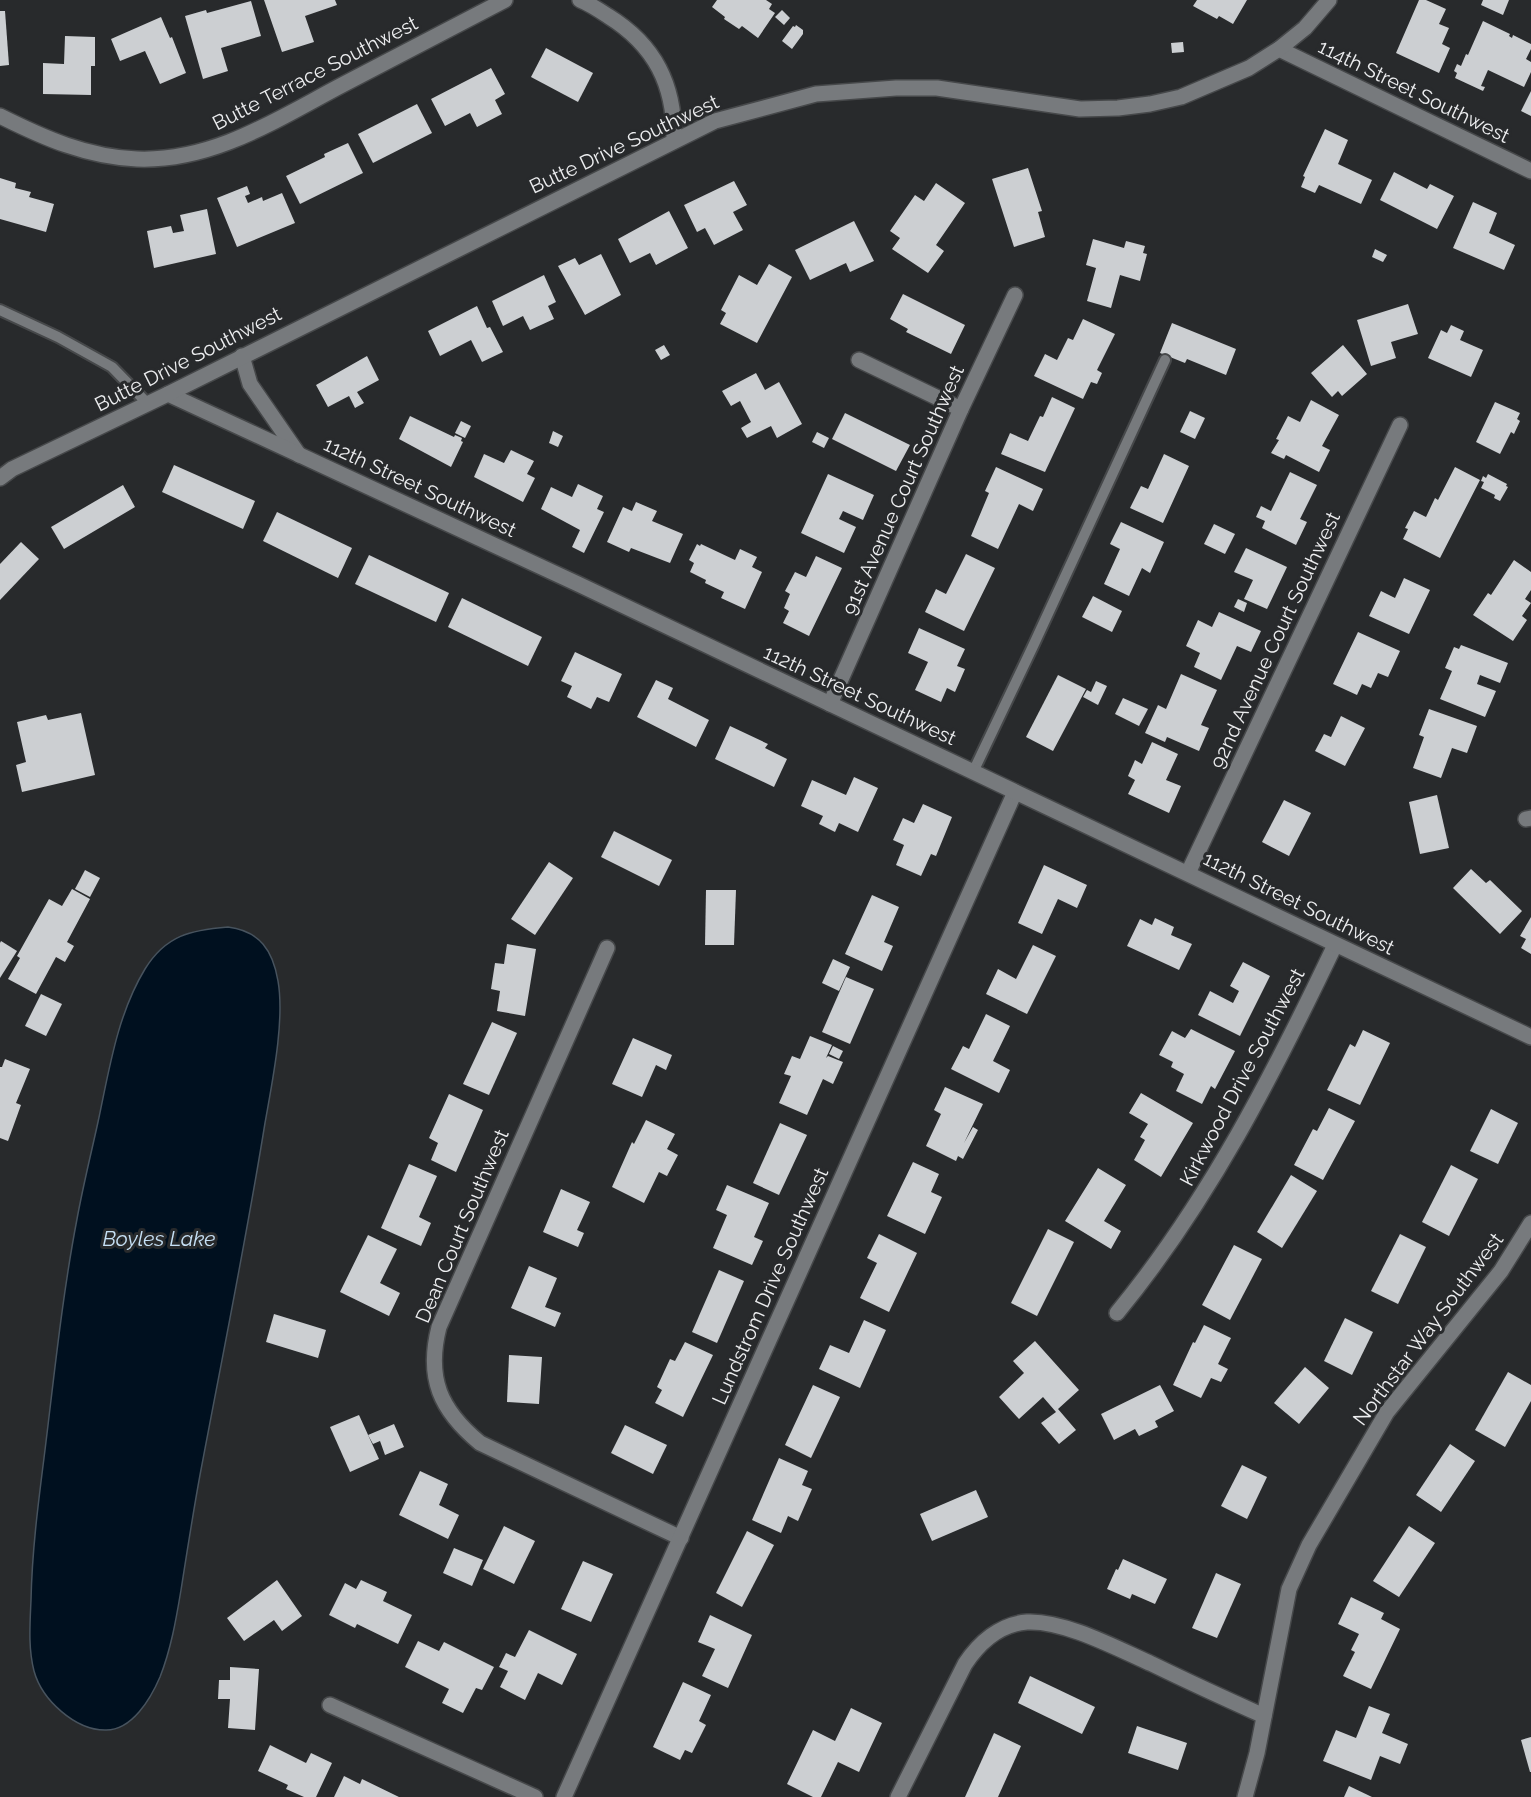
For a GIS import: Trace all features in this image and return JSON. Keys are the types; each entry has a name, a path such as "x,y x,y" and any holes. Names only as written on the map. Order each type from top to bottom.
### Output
{"street":[{"name":"Butte Terrace Southwest","path":"0,116 40,136 107,156 138,159 169,158 201,152 250,133 505,0"},
{"path":"580,0 624,26 644,44 666,81 672,101 674,140"},
{"name":"Butte Drive Southwest","path":"0,478 12,469 148,404 715,121 780,102 816,94 852,90 937,88 1080,109 1150,104 1181,97 1229,77 1279,49 1305,28 1329,0"},
{"name":"114th Street Southwest","path":"1279,49 1531,171"},
{"name":"91st Avenue Court Southwest","path":"830,704 961,409 1015,295"},
{"path":"242,356 250,384 299,455"},
{"path":"859,360 961,409"},
{"name":"112th Street Southwest","path":"168,394 578,584 1531,1037"},
{"name":"92nd Avenue Court Southwest","path":"1188,873 1400,425"},
{"name":"Lundstrom Drive Southwest","path":"564,1797 1015,792"},
{"name":"Kirkwood Drive Southwest","path":"1117,1313 1184,1224 1232,1148 1299,1021 1335,945"},
{"name":"Dean Court Southwest","path":"607,948 439,1327 435,1343 434,1368 437,1384 446,1407 460,1427 480,1443 681,1538"},
{"name":"Northstar Way Southwest","path":"1245,1797 1257,1753 1289,1589 1309,1545 1388,1412 1501,1271 1531,1223"},
{"path":"898,1797 964,1664 976,1648 989,1637 1009,1626 1026,1622 1047,1623 1111,1646 1264,1716"},
{"path":"330,1705 535,1797"}],"lane":[{"path":"0,310 58,337 112,367 148,404"},
{"path":"972,772 1034,644 1165,360"}],"water":[{"name":"Boyles Lake","path":"228,927 239,929 257,938 273,960 276,970 280,1014 271,1090 197,1489 173,1634 167,1656 160,1677 146,1703 132,1719 115,1729 94,1729 71,1719 44,1692 34,1671 30,1645 36,1529 72,1248 110,1063 127,1005 135,987 153,958 180,936 202,930"}],"building":[{"path":"264,0 335,0 337,5 305,16 314,42 282,52"},
{"path":"717,0 766,0 772,4 769,9 775,13 758,38 742,26 739,29 724,19 725,17 712,7"},
{"path":"1197,0 1247,0 1233,24 1219,16 1217,19 1193,6"},
{"path":"1419,0 1426,0 1446,9 1439,24 1449,28 1442,44 1450,48 1439,73 1396,53"},
{"path":"1483,0 1509,0 1503,15 1481,5"},
{"path":"251,1 261,36 221,48 228,71 203,79 185,16 206,10 207,13"},
{"path":"782,10 790,18 784,25 775,17"},
{"path":"0,11 5,11 9,65 0,66"},
{"path":"161,17 170,38 172,37 186,73 160,84 145,51 120,61 111,39"},
{"path":"1483,21 1510,34 1512,38 1513,35 1531,44 1526,59 1531,62 1531,72 1524,87 1488,70 1481,86 1485,87 1483,91 1455,78 1457,73 1454,71 1457,64 1461,66 1466,54 1468,55"},
{"path":"796,25 803,30 803,34 792,49 782,41"},
{"path":"65,36 95,37 95,66 91,66 91,95 43,94 43,63 64,64"},
{"path":"1183,42 1184,52 1172,53 1171,43"},
{"path":"546,48 593,73 578,102 531,77"},
{"path":"491,68 505,94 495,100 502,114 477,127 470,113 445,126 431,99"},
{"path":"1531,91 1531,116 1521,111"},
{"path":"417,104 432,133 373,163 358,134"},
{"path":"1325,129 1348,140 1338,164 1372,180 1361,204 1319,185 1315,193 1301,187 1305,177 1303,176"},
{"path":"348,143 363,173 300,204 286,176"},
{"path":"1028,168 1042,211 1038,212 1045,237 1014,247 992,179"},
{"path":"1394,172 1427,189 1430,184 1454,196 1437,229 1380,200"},
{"path":"0,178 16,183 15,188 31,192 29,197 54,204 46,232 0,219"},
{"path":"734,181 747,205 733,212 743,230 714,245 705,228 697,232 684,205"},
{"path":"936,183 965,203 936,245 944,251 928,273 892,249 900,238 890,231 915,195 924,201"},
{"path":"247,186 250,194 245,196 248,203 262,197 263,201 282,193 295,223 237,247 217,198"},
{"path":"1473,202 1497,213 1489,233 1515,245 1504,270 1453,248"},
{"path":"207,209 216,254 154,268 147,231 171,226 173,233 184,231 180,215"},
{"path":"669,211 688,248 656,265 650,253 630,263 618,239"},
{"path":"854,221 874,261 850,272 846,263 810,280 795,250"},
{"path":"1093,239 1124,248 1126,241 1145,246 1143,253 1147,254 1140,281 1120,275 1111,308 1087,301 1096,268 1086,265"},
{"path":"1375,249 1387,255 1383,262 1372,257"},
{"path":"601,254 621,295 585,315 558,266 575,258 579,265"},
{"path":"769,264 792,277 757,343 720,324 726,313 721,310 739,275 757,285"},
{"path":"544,275 556,302 548,306 554,319 530,330 523,316 503,326 492,301"},
{"path":"903,294 965,325 951,354 906,332 908,329 890,319"},
{"path":"1408,304 1418,334 1391,342 1396,358 1371,366 1357,320"},
{"path":"477,306 487,328 490,327 503,352 482,362 471,340 440,356 428,331"},
{"path":"1083,319 1115,334 1097,370 1102,373 1097,384 1091,382 1083,399 1034,376 1045,354 1057,360 1068,338 1073,340"},
{"path":"1172,323 1236,349 1226,375 1187,359 1185,363 1160,353"},
{"path":"1451,325 1464,331 1460,340 1483,350 1471,377 1428,358 1441,330 1447,333"},
{"path":"664,345 670,355 661,360 655,350"},
{"path":"1343,345 1367,374 1342,396 1338,391 1332,397 1311,373"},
{"path":"367,356 379,380 357,392 364,403 355,408 349,396 328,407 316,385"},
{"path":"756,373 765,390 779,382 802,424 777,438 771,426 747,438 741,428 751,422 740,401 731,406 722,391"},
{"path":"1052,397 1075,408 1045,472 1001,454 1010,433 1028,441"},
{"path":"1311,400 1339,415 1322,446 1330,450 1319,472 1286,455 1284,459 1271,453 1279,440 1276,439 1288,416 1300,422"},
{"path":"1495,402 1520,413 1517,419 1520,421 1514,434 1511,432 1500,454 1476,442"},
{"path":"1190,411 1205,418 1195,439 1180,432"},
{"path":"845,413 910,445 896,471 832,439"},
{"path":"410,416 454,437 455,435 462,438 463,442 451,467 399,439"},
{"path":"461,421 471,426 465,438 455,433"},
{"path":"553,431 563,436 558,447 549,443"},
{"path":"817,432 829,438 824,448 812,442"},
{"path":"511,450 534,461 527,474 535,478 523,502 474,477 484,454 504,463"},
{"path":"1164,454 1189,466 1163,523 1130,508 1141,486 1148,489"},
{"path":"174,465 255,501 243,529 162,492"},
{"path":"996,467 1043,489 1033,511 1019,504 998,549 971,536 989,493 985,491"},
{"path":"1455,467 1480,480 1440,558 1403,539 1408,529 1405,528 1414,511 1426,517 1435,498 1438,500"},
{"path":"1290,472 1317,485 1300,519 1307,522 1296,545 1262,528 1265,521 1256,517 1261,506 1271,511"},
{"path":"828,474 874,495 863,520 843,511 839,519 856,527 844,553 801,533"},
{"path":"1488,474 1507,484 1508,487 1500,501 1494,498 1495,495 1481,488 1484,482 1481,481 1483,476 1486,478"},
{"path":"578,484 603,496 597,509 604,512 584,553 572,547 580,530 541,509 551,487 572,497"},
{"path":"123,485 135,507 64,549 51,527"},
{"path":"636,502 657,511 652,521 683,534 670,563 631,548 629,552 607,542 623,507 632,511"},
{"path":"277,512 352,548 338,578 263,541"},
{"path":"1121,522 1164,542 1150,573 1142,568 1129,596 1104,584 1120,549 1110,544"},
{"path":"1214,524 1235,534 1225,554 1204,544"},
{"path":"21,542 39,559 0,600 0,564"},
{"path":"697,544 735,560 740,549 757,557 752,567 762,572 745,609 721,598 724,592 705,583 706,580 690,572 694,563 689,560"},
{"path":"1246,548 1287,567 1267,609 1244,599 1253,580 1234,572"},
{"path":"966,554 995,568 964,631 925,612 936,589 946,594"},
{"path":"369,555 449,593 436,622 355,584"},
{"path":"816,556 842,568 809,636 783,623 789,611 784,608 790,594 785,591 795,572 806,577"},
{"path":"1514,560 1531,572 1531,590 1525,599 1531,603 1522,616 1527,620 1513,641 1473,615 1488,593 1491,595"},
{"path":"1404,578 1430,590 1409,634 1369,616 1381,591 1395,598"},
{"path":"1093,596 1122,611 1112,632 1082,617"},
{"path":"462,598 542,637 528,666 448,627"},
{"path":"1238,599 1247,603 1244,612 1234,607"},
{"path":"1219,612 1261,631 1251,652 1237,646 1221,680 1194,667 1200,653 1186,646 1198,620 1212,627"},
{"path":"919,628 965,649 957,666 965,669 955,692 947,688 941,702 915,690 928,662 908,653"},
{"path":"1358,632 1400,651 1388,677 1378,673 1371,688 1362,684 1357,695 1333,684"},
{"path":"1461,645 1508,663 1500,683 1480,675 1477,684 1496,691 1485,717 1440,699 1452,671 1445,668 1454,647 1459,649"},
{"path":"575,652 622,674 609,702 597,697 591,709 567,697 572,686 561,681"},
{"path":"1181,674 1217,690 1201,725 1209,728 1199,751 1167,737 1165,742 1145,733 1158,705 1166,709"},
{"path":"1058,675 1086,689 1053,751 1026,737"},
{"path":"656,680 673,688 668,699 709,720 696,747 637,717"},
{"path":"1096,681 1107,686 1098,705 1083,697 1087,690 1091,692"},
{"path":"1123,698 1148,709 1139,726 1115,714"},
{"path":"1429,709 1477,726 1467,753 1452,748 1441,778 1413,768 1424,737 1419,735"},
{"path":"81,713 95,775 22,792 16,765 26,762 17,722 46,715 48,720"},
{"path":"1341,716 1365,728 1345,766 1315,751 1324,734 1331,737"},
{"path":"730,726 768,744 765,748 787,759 774,787 715,759"},
{"path":"1152,742 1178,754 1166,780 1181,786 1169,813 1128,794 1135,780 1128,776 1135,760 1142,764"},
{"path":"854,777 878,788 858,832 839,823 835,832 819,824 823,816 801,806 812,780 846,795"},
{"path":"1437,795 1449,848 1420,854 1409,802"},
{"path":"1284,800 1311,813 1289,856 1262,842"},
{"path":"923,804 952,817 936,856 931,854 921,876 896,865 904,845 893,840 903,818 914,823"},
{"path":"614,831 672,860 659,886 601,857"},
{"path":"549,862 573,878 535,935 511,919"},
{"path":"1044,865 1087,885 1077,908 1058,899 1042,934 1018,923"},
{"path":"1471,869 1486,883 1490,880 1522,911 1500,934 1453,888"},
{"path":"85,870 100,878 90,897 75,889"},
{"path":"72,889 90,899 67,942 74,946 65,962 56,957 36,994 8,979 20,958 17,956 49,899 62,906"},
{"path":"706,890 736,890 734,945 705,945"},
{"path":"872,895 899,907 884,942 893,946 882,971 845,954"},
{"path":"1531,917 1531,954 1521,948 1526,939 1520,936"},
{"path":"1155,918 1174,927 1171,935 1192,944 1179,970 1127,946 1140,919 1152,925"},
{"path":"1,941 17,951 0,978 0,943"},
{"path":"507,944 536,949 525,1016 497,1011 500,991 491,989 495,963 504,964"},
{"path":"1033,945 1056,956 1027,1014 986,994 998,969 1016,979"},
{"path":"833,959 850,967 839,991 822,983"},
{"path":"1243,962 1270,976 1240,1036 1198,1015 1210,991 1233,1003 1239,991 1230,986"},
{"path":"846,977 874,989 850,1044 822,1032"},
{"path":"41,994 62,1004 46,1036 25,1026"},
{"path":"986,1014 1010,1026 993,1061 1010,1070 999,1093 951,1069 963,1046 969,1049"},
{"path":"492,1022 517,1033 489,1095 463,1084"},
{"path":"1191,1029 1235,1051 1215,1089 1211,1086 1202,1104 1176,1091 1184,1074 1171,1067 1173,1062 1159,1055 1172,1031 1185,1038"},
{"path":"1363,1030 1390,1043 1360,1105 1327,1090 1350,1044 1355,1047"},
{"path":"810,1036 832,1045 826,1058 828,1056 843,1062 833,1084 823,1079 807,1115 779,1103 791,1076 784,1074 792,1056 800,1059"},
{"path":"633,1038 672,1055 666,1070 656,1065 642,1097 612,1084"},
{"path":"833,1046 843,1051 839,1059 829,1054"},
{"path":"5,1059 30,1069 16,1103 21,1105 8,1141 0,1138 0,1067"},
{"path":"945,1087 983,1104 964,1143 973,1127 978,1130 963,1159 958,1156 956,1161 926,1146 941,1114 934,1110"},
{"path":"1141,1093 1193,1123 1161,1177 1134,1160 1145,1140 1140,1137 1148,1124 1129,1113"},
{"path":"449,1094 483,1110 456,1172 431,1160 438,1143 429,1138"},
{"path":"1329,1108 1355,1121 1323,1180 1294,1165 1313,1129 1317,1131"},
{"path":"1491,1109 1518,1123 1498,1164 1470,1151"},
{"path":"646,1120 675,1134 667,1149 678,1155 667,1176 659,1172 644,1203 612,1187 632,1142 634,1144"},
{"path":"780,1123 807,1135 779,1195 753,1183"},
{"path":"913,1162 939,1174 931,1192 942,1197 925,1234 887,1216"},
{"path":"409,1164 437,1176 419,1217 431,1223 421,1246 381,1228"},
{"path":"1451,1165 1478,1179 1449,1236 1422,1222"},
{"path":"1098,1168 1126,1185 1104,1221 1121,1231 1111,1249 1065,1221"},
{"path":"1291,1175 1317,1191 1282,1248 1257,1232"},
{"path":"727,1185 769,1203 754,1237 763,1241 752,1265 713,1248 727,1215 716,1210"},
{"path":"561,1189 590,1202 577,1230 584,1233 578,1247 543,1232"},
{"path":"1048,1229 1074,1242 1037,1316 1011,1303"},
{"path":"879,1234 917,1253 889,1312 860,1298 877,1263 867,1258"},
{"path":"1400,1234 1426,1247 1398,1304 1371,1291"},
{"path":"368,1235 397,1249 380,1283 400,1293 389,1316 340,1292"},
{"path":"1234,1245 1262,1259 1230,1320 1202,1305"},
{"path":"529,1266 557,1278 545,1307 561,1313 555,1327 511,1308"},
{"path":"719,1270 744,1281 717,1343 692,1332"},
{"path":"274,1314 326,1330 318,1358 266,1342"},
{"path":"1345,1318 1373,1332 1352,1375 1324,1361"},
{"path":"864,1320 886,1330 860,1388 819,1369 830,1345 849,1353"},
{"path":"1204,1325 1231,1338 1218,1364 1228,1369 1221,1382 1211,1378 1201,1398 1173,1385 1193,1342 1195,1343"},
{"path":"1035,1341 1079,1390 1058,1409 1076,1430 1059,1444 1041,1423 1056,1412 1043,1397 1019,1419 999,1397 1024,1373 1013,1361"},
{"path":"685,1342 713,1355 683,1417 655,1403 662,1390 657,1387 670,1359 675,1361"},
{"path":"509,1355 542,1357 539,1404 507,1402"},
{"path":"1305,1367 1329,1388 1299,1424 1274,1403"},
{"path":"1508,1372 1531,1385 1531,1401 1505,1447 1475,1430"},
{"path":"813,1385 840,1397 811,1458 785,1445"},
{"path":"1160,1385 1174,1411 1155,1421 1158,1427 1139,1436 1135,1429 1114,1440 1101,1414"},
{"path":"359,1415 379,1459 350,1472 330,1427"},
{"path":"394,1424 404,1447 385,1455 380,1441 373,1444 368,1435"},
{"path":"625,1425 667,1445 653,1474 611,1453"},
{"path":"1450,1444 1475,1461 1441,1512 1416,1495"},
{"path":"779,1458 808,1471 802,1485 812,1489 798,1521 788,1516 781,1533 752,1520"},
{"path":"1242,1465 1267,1477 1247,1519 1221,1506"},
{"path":"420,1471 448,1484 439,1505 459,1515 448,1539 399,1515"},
{"path":"976,1490 988,1517 932,1541 920,1514"},
{"path":"504,1526 535,1541 514,1584 483,1569"},
{"path":"1409,1526 1435,1543 1399,1597 1373,1581"},
{"path":"747,1531 774,1545 742,1607 716,1593"},
{"path":"454,1548 483,1560 472,1586 443,1573"},
{"path":"1123,1559 1167,1579 1155,1604 1132,1594 1130,1599 1107,1589"},
{"path":"583,1561 613,1574 591,1622 561,1609"},
{"path":"1216,1573 1241,1584 1217,1638 1192,1628"},
{"path":"277,1580 302,1616 282,1631 274,1620 244,1641 227,1618"},
{"path":"361,1580 387,1592 383,1601 412,1615 398,1644 357,1624 355,1628 329,1615 345,1583 356,1589"},
{"path":"1351,1597 1384,1613 1381,1619 1400,1629 1371,1689 1343,1676 1355,1652 1351,1650 1359,1634 1338,1624"},
{"path":"710,1615 752,1635 728,1688 702,1676 715,1649 698,1642"},
{"path":"529,1630 577,1654 562,1685 538,1673 525,1700 500,1687 508,1671 499,1667 506,1653 515,1657"},
{"path":"418,1641 439,1651 444,1642 494,1667 482,1690 476,1688 463,1713 442,1703 449,1689 405,1667"},
{"path":"230,1667 259,1669 255,1730 228,1728 230,1699 218,1699 219,1680 230,1680"},
{"path":"1030,1676 1095,1707 1082,1734 1018,1703"},
{"path":"683,1682 711,1695 699,1721 706,1725 692,1753 685,1750 680,1760 653,1747"},
{"path":"1369,1706 1390,1714 1382,1733 1408,1744 1400,1764 1380,1756 1371,1780 1323,1761 1336,1730 1356,1738"},
{"path":"851,1708 882,1723 859,1772 838,1762 821,1797 813,1797 787,1784 813,1730 835,1741"},
{"path":"1137,1726 1187,1743 1178,1770 1128,1753"},
{"path":"994,1733 1021,1746 998,1797 965,1797"},
{"path":"1531,1737 1531,1772 1530,1772 1521,1740"},
{"path":"270,1745 306,1763 311,1753 332,1763 316,1797 304,1797 286,1789 288,1785 258,1771"},
{"path":"344,1776 360,1784 362,1779 399,1797 334,1797"},
{"path":"1349,1786 1372,1797 1344,1797"}]}
